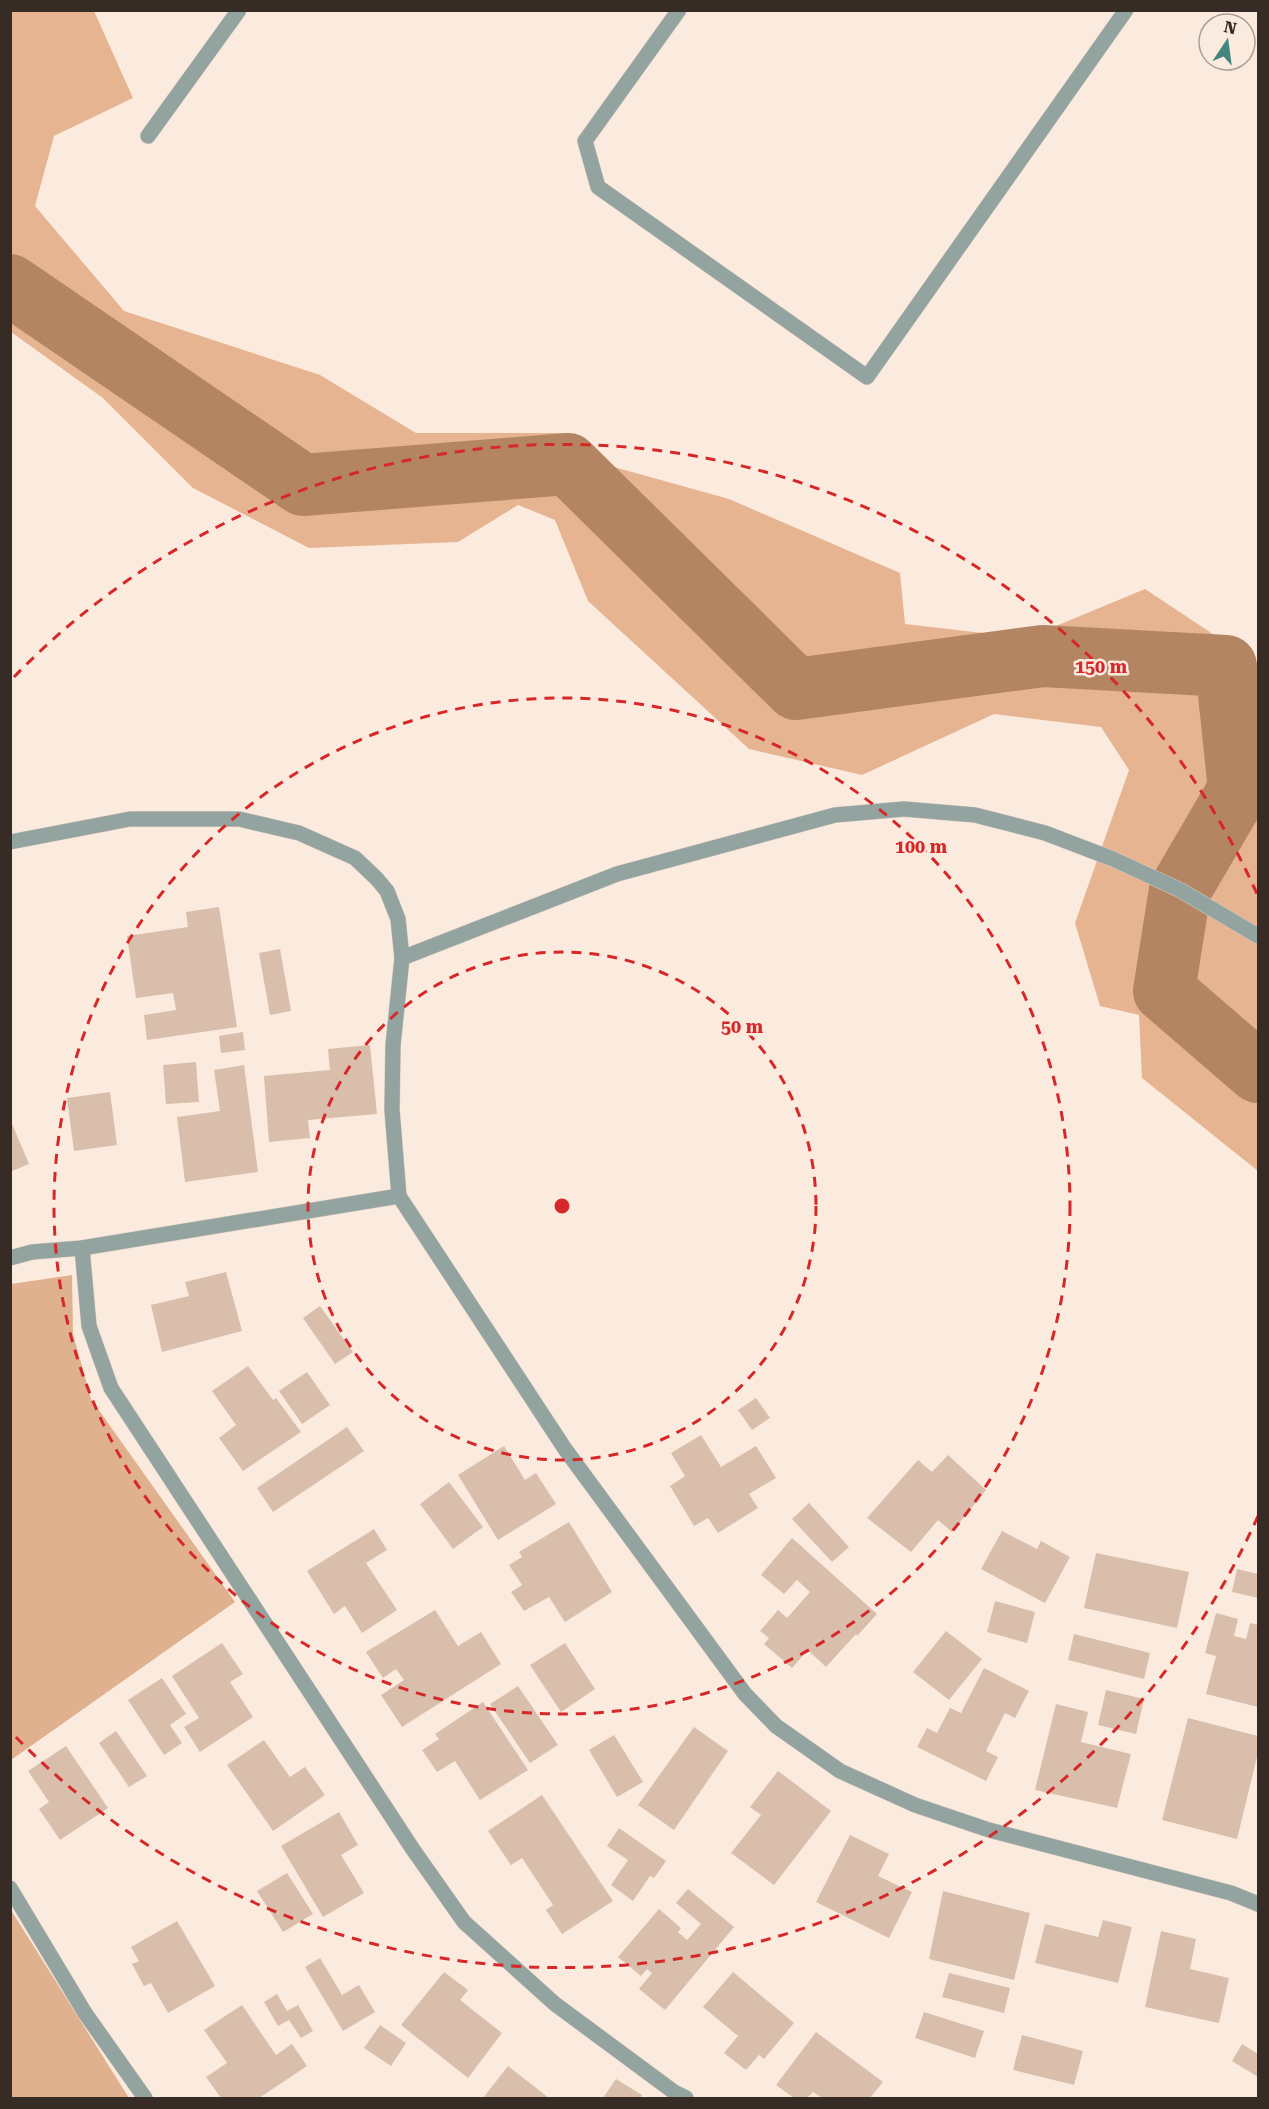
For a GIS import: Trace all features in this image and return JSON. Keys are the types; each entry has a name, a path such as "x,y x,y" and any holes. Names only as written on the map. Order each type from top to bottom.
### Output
{"street":[{"path":"148,136 239,10"},
{"path":"679,10 585,141 598,187 867,377 1126,10"},
{"path":"402,958 617,874 835,815 904,809 975,815 1045,833 1180,890 1258,936"},
{"path":"10,842 130,819 240,819 299,833 355,858 387,891 398,919 402,958 393,1046 392,1110 399,1196 565,1449 745,1694 776,1726 840,1771 915,1805 989,1830 1231,1893 1258,1904"},
{"path":"10,1258 32,1252 82,1248 399,1196"},
{"path":"82,1248 88,1326 111,1388 412,1848 464,1922 555,2004 674,2092 686,2098"},
{"path":"10,1888 85,2013 145,2098"}],"shaded area":[{"path":"11,11 94,11 133,98 54,136 35,206 124,311 320,375 416,433 564,433 607,465 729,499 900,573 905,624 1027,638 1145,589 1258,664 1258,1171 1142,1078 1139,1015 1100,1006 1075,923 1129,770 1101,727 994,714 862,775 749,749 588,601 555,520 518,505 458,542 309,548 193,488 103,398 11,332"},
{"path":"72,1275 73,1334 91,1399 235,1602 11,1760 11,1284"},
{"path":"11,1910 129,2098 11,2098"}],"building":[{"path":"219,907 237,1027 147,1040 144,1015 176,1010 173,993 136,998 127,936 188,927 186,912"},
{"path":"280,949 291,1011 270,1015 259,953"},
{"path":"243,1032 245,1050 221,1053 219,1036"},
{"path":"370,1045 377,1114 308,1120 310,1138 269,1142 264,1076 330,1070 328,1049"},
{"path":"196,1062 199,1102 166,1104 163,1065"},
{"path":"244,1065 258,1172 185,1182 177,1117 220,1111 214,1070"},
{"path":"110,1092 117,1145 74,1151 67,1098"},
{"path":"10,1119 29,1164 10,1172"},
{"path":"226,1272 242,1331 162,1352 151,1305 189,1296 185,1282"},
{"path":"320,1306 353,1352 335,1364 303,1318"},
{"path":"248,1366 301,1432 243,1471 219,1438 236,1425 212,1391"},
{"path":"307,1372 330,1405 302,1424 279,1391"},
{"path":"756,1398 770,1418 752,1430 738,1410"},
{"path":"347,1427 364,1451 273,1512 257,1488"},
{"path":"701,1435 721,1467 756,1446 776,1478 749,1494 758,1508 718,1533 708,1518 694,1526 670,1486 685,1476 671,1453"},
{"path":"504,1446 525,1480 536,1473 556,1504 498,1540 458,1475"},
{"path":"948,1455 986,1490 952,1532 938,1520 911,1552 867,1518 918,1460 932,1472"},
{"path":"449,1482 483,1527 453,1549 420,1504"},
{"path":"809,1503 849,1547 832,1562 792,1519"},
{"path":"569,1522 612,1592 565,1622 549,1597 524,1611 511,1592 522,1585 509,1565 522,1557 519,1552"},
{"path":"374,1529 387,1550 366,1563 397,1610 362,1633 345,1606 334,1614 307,1571"},
{"path":"1002,1531 1037,1549 1041,1541 1070,1557 1045,1603 981,1569"},
{"path":"792,1538 877,1614 826,1667 808,1650 792,1668 764,1644 769,1638 760,1631 778,1610 787,1618 810,1592 797,1580 784,1594 761,1575"},
{"path":"1096,1553 1189,1572 1177,1628 1084,1608"},
{"path":"1237,1569 1258,1574 1258,1598 1232,1592"},
{"path":"995,1601 1035,1612 1027,1643 987,1632"},
{"path":"435,1610 458,1646 481,1632 501,1664 402,1727 381,1695 404,1680 396,1669 383,1678 366,1652"},
{"path":"1216,1613 1238,1619 1234,1636 1246,1639 1250,1623 1258,1625 1258,1707 1206,1694 1216,1656 1205,1653"},
{"path":"946,1631 982,1659 949,1700 913,1672"},
{"path":"1074,1634 1150,1653 1144,1679 1068,1660"},
{"path":"222,1643 243,1674 230,1682 253,1717 200,1752 184,1727 199,1718 172,1676"},
{"path":"565,1643 595,1689 561,1712 530,1665"},
{"path":"984,1668 1029,1691 1015,1718 1005,1713 986,1751 998,1757 986,1781 917,1747 927,1728 937,1733 950,1708 961,1713"},
{"path":"162,1678 186,1714 170,1725 182,1743 164,1755 128,1700"},
{"path":"518,1686 558,1745 530,1763 490,1704"},
{"path":"1106,1690 1144,1699 1136,1734 1098,1725"},
{"path":"483,1702 528,1770 480,1800 455,1761 437,1772 422,1750 439,1739 435,1734"},
{"path":"1056,1704 1088,1712 1081,1742 1131,1754 1117,1808 1035,1790"},
{"path":"1188,1718 1258,1736 1258,1753 1237,1839 1162,1820"},
{"path":"694,1727 728,1751 674,1830 638,1805"},
{"path":"116,1731 147,1776 129,1787 99,1743"},
{"path":"614,1735 643,1782 617,1797 589,1750"},
{"path":"264,1740 290,1777 305,1767 325,1795 273,1831 227,1765"},
{"path":"66,1746 108,1808 60,1840 39,1809 49,1802 28,1771"},
{"path":"778,1771 831,1811 774,1885 731,1853 761,1815 750,1807"},
{"path":"542,1795 613,1901 562,1934 546,1910 553,1905 522,1858 511,1865 488,1831"},
{"path":"339,1812 358,1845 341,1855 364,1893 323,1917 281,1846"},
{"path":"619,1828 666,1861 654,1878 650,1876 633,1901 611,1885 628,1860 607,1846"},
{"path":"850,1835 889,1854 878,1876 912,1892 889,1938 816,1902"},
{"path":"287,1873 313,1914 283,1932 257,1891"},
{"path":"688,1889 734,1927 665,2010 639,1989 652,1973 647,1969 641,1976 618,1957 659,1909 681,1928 678,1932 687,1940 701,1924 676,1903"},
{"path":"943,1891 1030,1913 1014,1980 929,1959"},
{"path":"1103,1920 1132,1927 1118,1983 1035,1963 1045,1924 1098,1937"},
{"path":"177,1921 215,1986 168,2013 151,1983 144,1986 132,1964 139,1961 131,1947"},
{"path":"1161,1931 1196,1939 1190,1969 1229,1978 1219,2023 1145,2007"},
{"path":"320,1958 342,1995 359,1985 375,2012 343,2031 305,1967"},
{"path":"444,1972 468,1990 460,2000 502,2033 468,2078 401,2025"},
{"path":"733,1972 794,2023 764,2059 759,2055 746,2070 724,2053 738,2036 703,2007"},
{"path":"949,1973 1010,1988 1004,2013 942,1997"},
{"path":"277,1994 287,2011 298,2005 313,2031 301,2038 289,2020 278,2026 264,2002"},
{"path":"242,2005 276,2055 292,2044 307,2066 259,2098 221,2098 206,2077 227,2063 204,2030"},
{"path":"924,2012 984,2031 975,2058 915,2038"},
{"path":"380,2025 406,2043 391,2066 364,2048"},
{"path":"816,2032 883,2082 870,2098 822,2098 813,2092 807,2098 794,2098 776,2085"},
{"path":"1022,2035 1083,2051 1074,2085 1013,2070"},
{"path":"1242,2044 1258,2054 1258,2077 1232,2061"},
{"path":"508,2066 549,2098 483,2098"},
{"path":"616,2079 642,2095 640,2098 603,2098"}],"waterway":[{"path":"10,285 303,485 568,464 796,689 1043,656 1226,666 1239,789 1180,890 1164,991 1258,1072"}]}
